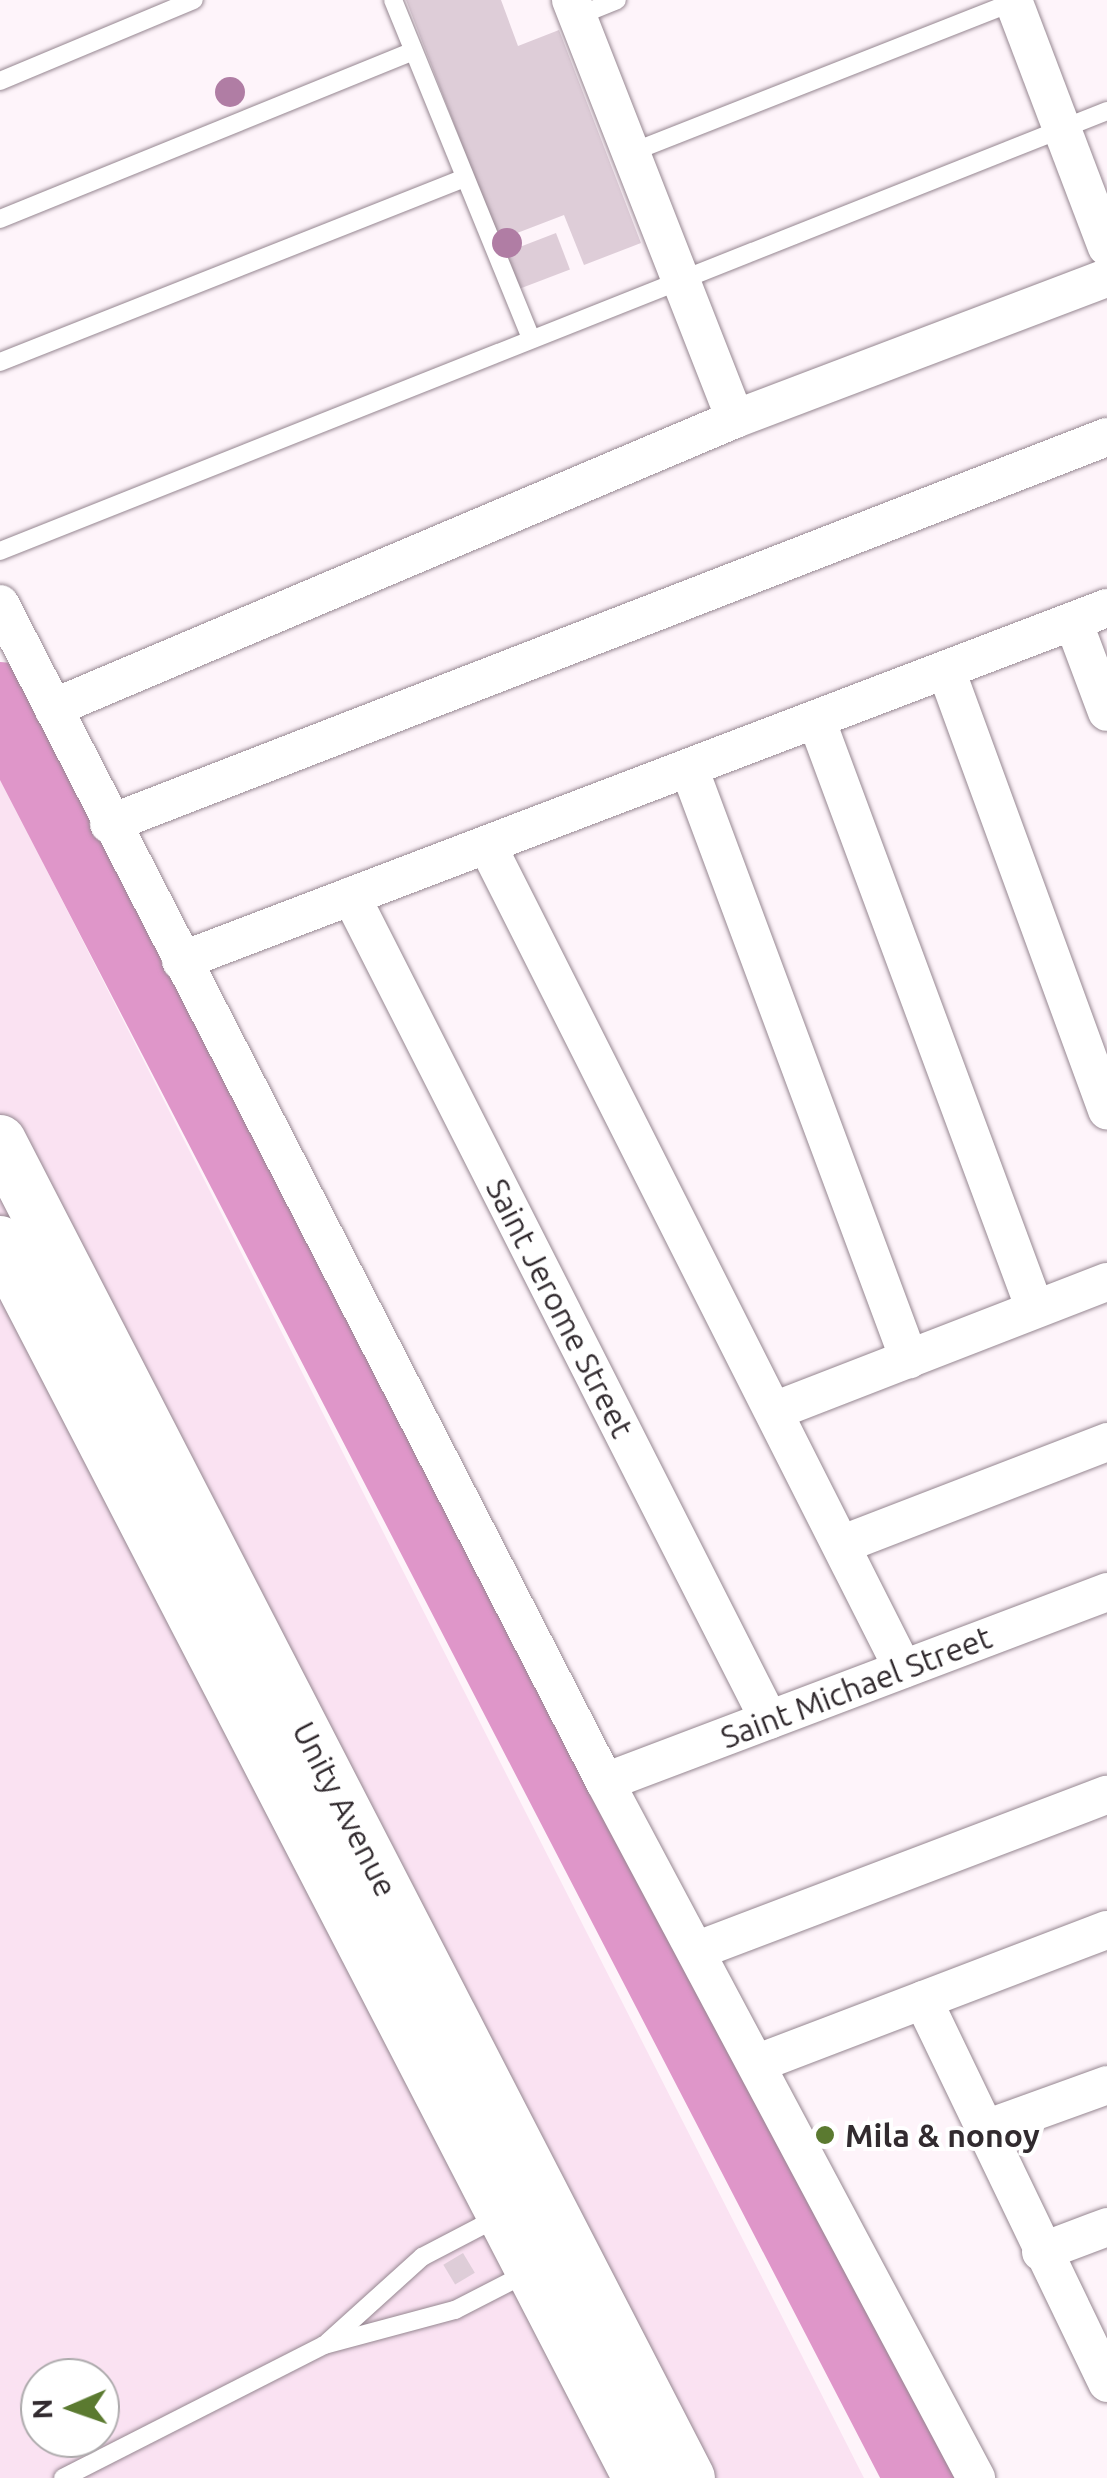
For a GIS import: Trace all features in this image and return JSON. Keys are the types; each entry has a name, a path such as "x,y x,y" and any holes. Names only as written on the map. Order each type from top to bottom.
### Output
{"street":[{"path":"1015,1 1107,247"},
{"path":"574,8 634,151 734,419"},
{"path":"53,708 734,419 1107,278"},
{"path":"109,824 1107,436"},
{"path":"0,604 109,824 605,1782 698,1950 976,2478"},
{"path":"181,961 1090,615 1107,712"},
{"path":"946,670 1107,1110"},
{"path":"816,719 1036,1309"},
{"path":"689,768 908,1359"},
{"path":"486,845 903,1669"},
{"name":"Saint Jerome Street","path":"352,896 769,1720"},
{"name":"Unity Avenue","path":"0,1141 524,2206"},
{"name":"Unity Avenue","path":"0,1242 552,2260 689,2478"},
{"path":"774,1411 1107,1282"},
{"path":"843,1544 1107,1442"},
{"name":"Saint Michael Street","path":"605,1782 1107,1592"},
{"path":"698,1950 1107,1795"},
{"path":"758,2064 1107,1930"},
{"path":"923,2000 1106,2381"},
{"path":"983,2130 1107,2084"},
{"path":"1041,2252 1107,2227"},
{"name":"Unity Avenue","path":"552,2260 638,2478"}],"lane":[{"path":"0,80 194,0"},
{"path":"392,0 531,338"},
{"path":"574,8 617,0"},
{"path":"634,151 1015,1"},
{"path":"0,218 412,51"},
{"path":"0,551 1107,112"},
{"path":"0,362 463,179"},
{"path":"324,2345 422,2258 524,2206"},
{"path":"63,2478 324,2345 455,2310 552,2260"}],"shaded area":[{"path":"0,778 864,2478 0,2478"}],"building":[{"path":"406,0 501,0 518,46 559,30 641,243 584,265 564,215 499,240"},
{"path":"556,233 570,269 520,289 506,252"},
{"path":"463,2253 475,2273 455,2285 443,2265"}],"waterway":[{"path":"0,699 922,2478"}],"place":[{"name":"Mila & nonoy","path":"825,2135"}]}
